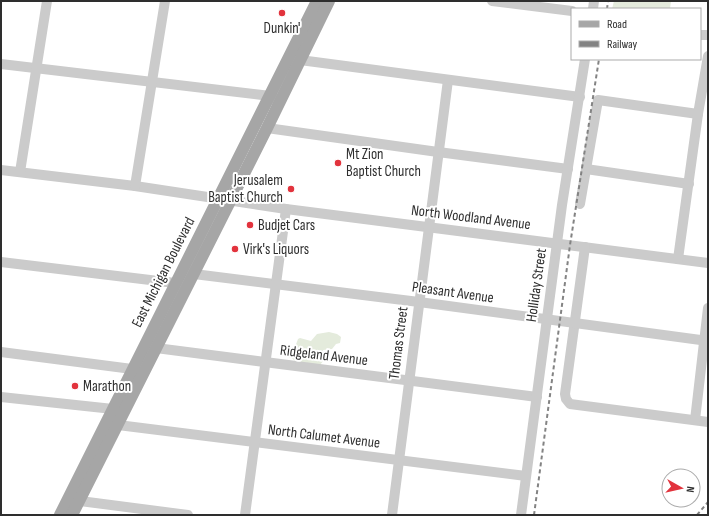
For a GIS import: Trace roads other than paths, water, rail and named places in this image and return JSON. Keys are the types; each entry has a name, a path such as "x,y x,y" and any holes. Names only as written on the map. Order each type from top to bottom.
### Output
{"main road":[{"name":"East Michigan Boulevard","path":"60,515 113,409 156,348 194,274 225,199 275,99 317,1"},
{"name":"East Michigan Boulevard","path":"72,515 118,425 175,283 267,128 275,99 300,60 329,1"}],"street":[{"path":"20,172 48,1"},
{"path":"135,186 165,1"},
{"path":"492,1 571,11"},
{"path":"678,259 698,114 708,56"},
{"path":"300,60 580,98"},
{"name":"Holliday Street","path":"521,515 557,244 585,60"},
{"path":"1,64 152,81 275,99"},
{"name":"Thomas Street","path":"392,515 448,80"},
{"path":"580,204 598,100 698,114"},
{"path":"267,128 568,169"},
{"path":"586,169 689,184"},
{"name":"North Woodland Avenue","path":"1,170 135,186 286,208 708,263"},
{"path":"245,515 286,208"},
{"path":"585,247 565,394 566,399 570,404 708,422"},
{"path":"1,262 175,283"},
{"name":"Pleasant Avenue","path":"194,274 706,340"},
{"path":"695,420 706,340 708,308"},
{"name":"Ridgeland Avenue","path":"156,348 537,397"},
{"path":"1,352 138,372"},
{"path":"1,397 113,409"},
{"name":"North Calumet Avenue","path":"118,425 526,476"},
{"path":"80,501 188,515"}],"railway":[{"path":"607,8 608,1"},
{"path":"534,515 570,245 599,60"},
{"path":"697,515 708,502"}],"place":[{"name":"Dunkin'","path":"282,13"},
{"name":"Mt Zion Baptist Church","path":"338,163"},
{"name":"Jerusalem Baptist Church","path":"291,189"},
{"name":"Budjet Cars","path":"250,225"},
{"name":"Virk's Liquors","path":"235,249"},
{"name":"Marathon","path":"75,386"}]}
